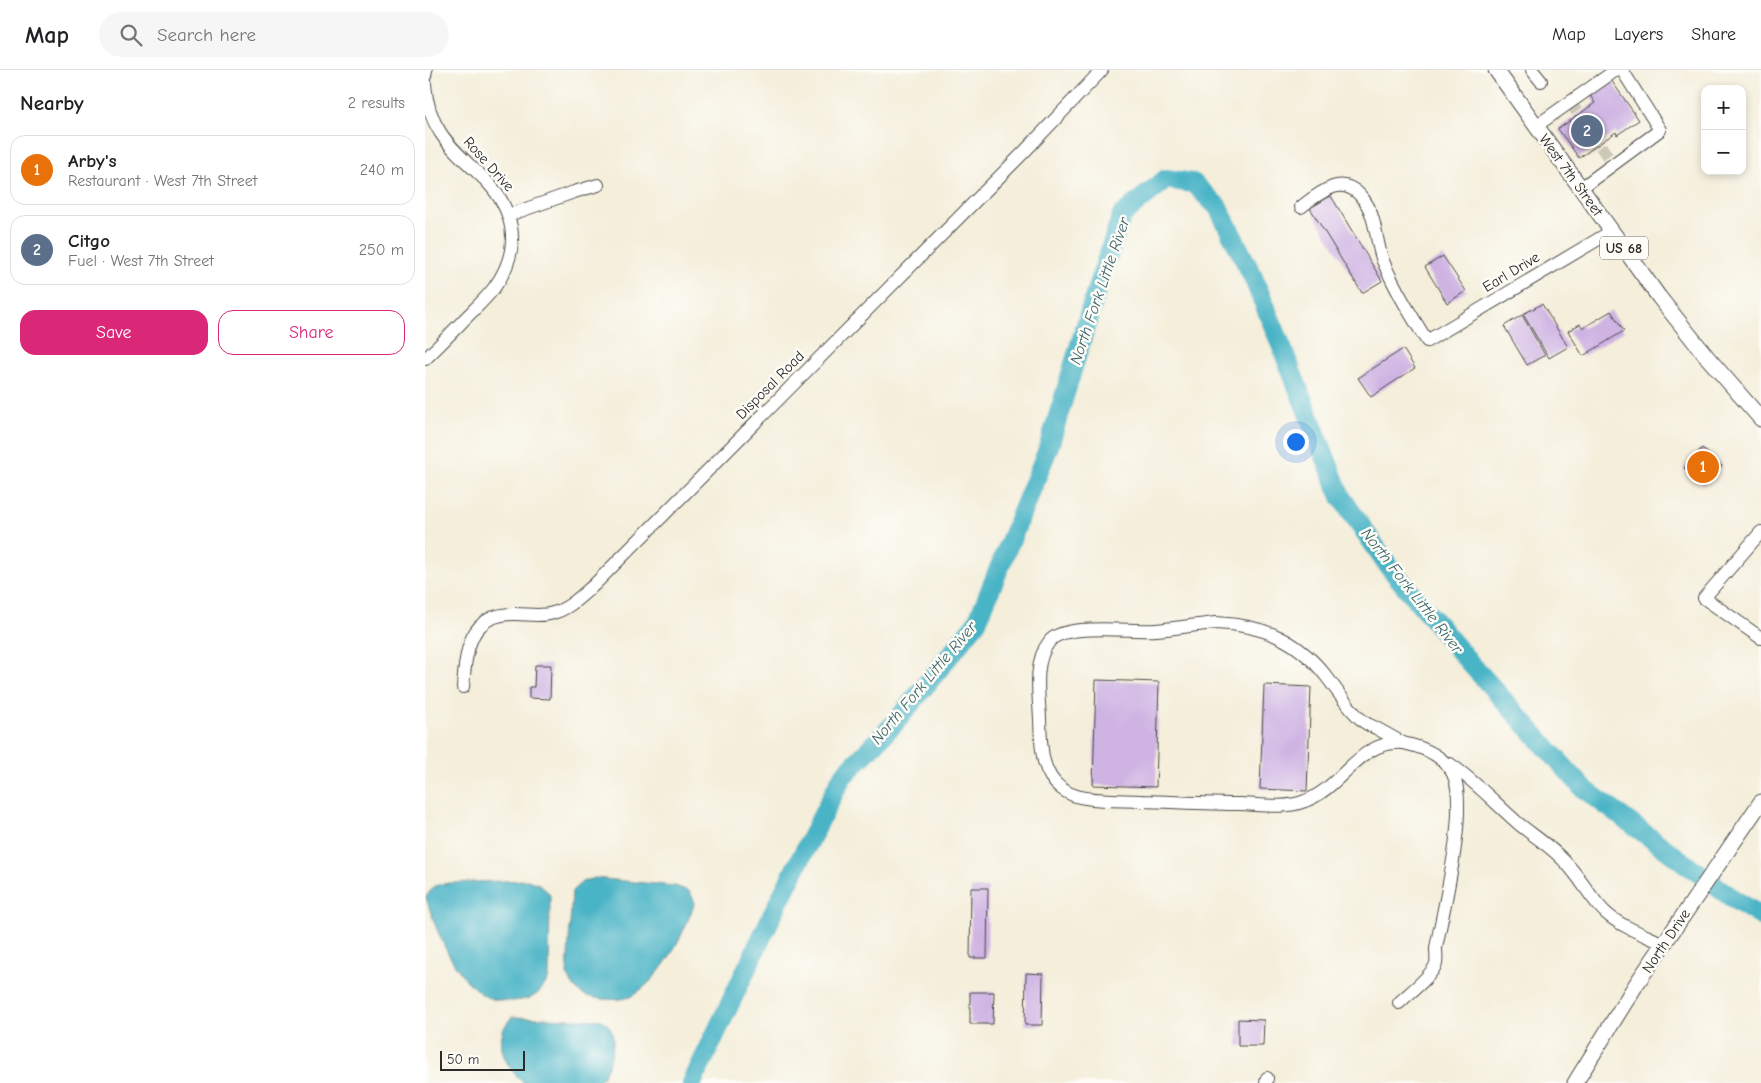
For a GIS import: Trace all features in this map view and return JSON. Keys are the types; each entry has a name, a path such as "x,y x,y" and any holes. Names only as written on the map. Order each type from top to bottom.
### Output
{"main road":[{"name":"West 7th Street","path":"1496,70 1681,324 1761,419"},
{"name":"North Drive","path":"1575,1083 1637,983 1761,802"}],"street":[{"path":"425,76 426,70"},
{"name":"Disposal Road","path":"463,687 470,642 479,626 495,616 505,614 538,615 555,613 573,602 594,585 1025,151 1102,70"},
{"path":"1532,70 1541,81"},
{"path":"1536,126 1616,70"},
{"path":"1581,188 1660,130 1622,70"},
{"name":"Rose Drive","path":"425,84 426,101 436,127 451,146 493,188 505,205 509,215 512,245 506,267 494,288 425,359"},
{"path":"509,215 598,185"},
{"name":"Earl Drive","path":"1301,207 1315,196 1334,186 1345,186 1360,195 1366,202 1373,219 1382,256 1390,276 1427,342 1612,231"},
{"path":"1761,532 1703,598 1761,638"},
{"path":"1403,743 1386,744 1371,750 1332,785 1309,800 1291,806 1195,804 1076,796 1068,793 1054,782 1043,759 1038,679 1041,659 1049,642 1055,636 1071,631 1154,630 1216,623 1253,627 1279,637 1309,657 1326,675 1355,714 1365,723 1403,743 1427,751 1472,781 1564,860 1578,875 1606,913 1614,919 1664,944"},
{"path":"1399,1003 1430,973 1436,963 1436,949 1444,914 1455,844 1458,796 1454,774 1443,760"}],"water":[{"path":"595,878 675,886 689,891 695,902 671,955 643,988 629,997 605,999 584,995 573,986 567,974 572,891 582,882"},
{"path":"528,880 541,885 550,895 549,978 542,989 530,998 513,1001 489,998 472,986 454,964 435,924 426,897 434,886 448,883"},
{"path":"512,1017 602,1020 611,1029 613,1035 611,1058 605,1073 596,1083 523,1083 510,1068 501,1042 502,1034"}],"building":[{"path":"1611,80 1639,120 1617,135 1616,132 1579,158 1558,129 1595,103 1590,95"},
{"path":"1331,196 1382,281 1362,293 1310,208"},
{"path":"1443,256 1466,291 1447,303 1425,267"},
{"path":"1542,304 1568,347 1549,358 1523,314"},
{"path":"1611,311 1624,331 1583,356 1568,331 1580,324 1583,328"},
{"path":"1522,315 1545,355 1527,365 1504,326"},
{"path":"1403,349 1415,368 1371,397 1358,378"},
{"path":"1702,448 1722,466 1704,485 1684,468"},
{"path":"535,665 551,665 550,699 529,698 529,687 534,687"},
{"path":"1096,680 1159,682 1156,787 1093,785"},
{"path":"1264,685 1311,687 1307,791 1260,789"},
{"path":"971,888 988,888 987,958 970,958"},
{"path":"1026,973 1043,974 1042,1025 1025,1025"},
{"path":"970,992 994,992 993,1024 970,1024"},
{"path":"1238,1019 1264,1020 1263,1046 1238,1046"}],"waterway":[{"name":"North Fork Little River","path":"692,1083 778,903 842,777 895,723 977,622 1048,449 1100,279 1122,215 1166,179 1193,183 1218,207 1252,275 1341,497 1390,568 1470,663 1584,789 1735,900 1761,916"}],"tunnel":[{"path":"1570,102 1613,164"}],"place":[{"name":"Citgo","path":"1587,131"},
{"name":"Arby's","path":"1703,467"}]}
